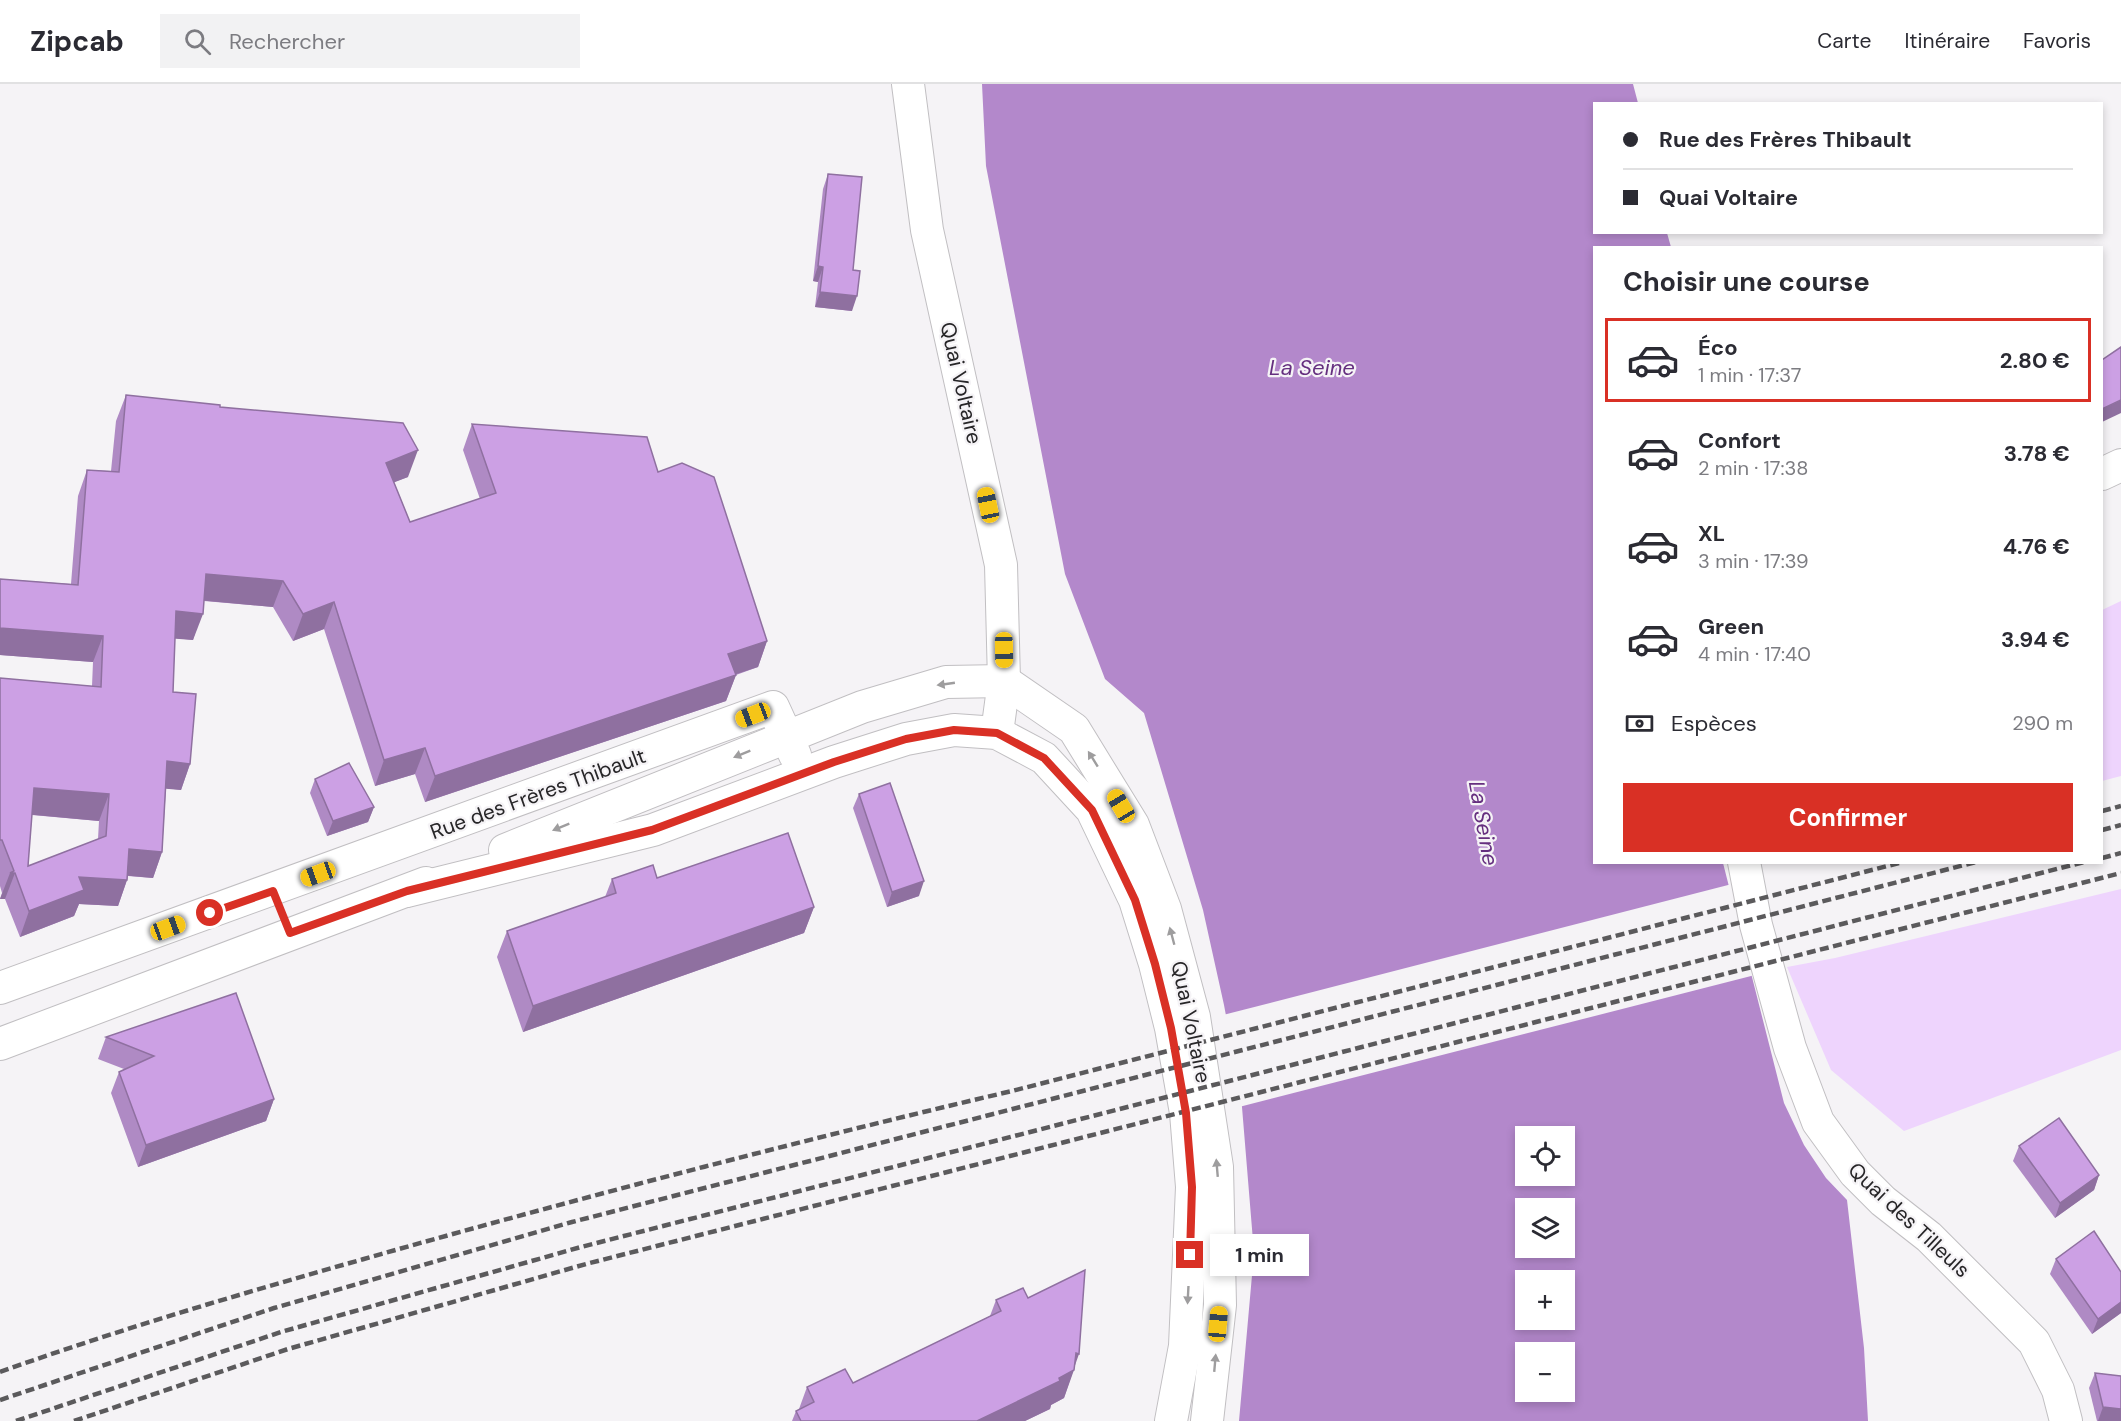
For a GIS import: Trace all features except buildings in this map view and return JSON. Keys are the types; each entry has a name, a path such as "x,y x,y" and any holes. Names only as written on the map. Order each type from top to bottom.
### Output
{"street":[{"name":"Quai Voltaire","path":"908,84 927,230 1001,565 1004,681 997,733 1044,758 1092,810 1135,900 1158,975 1171,1028 1186,1113 1192,1187 1185,1346 1171,1421"},
{"path":"2103,474 2121,465"},
{"name":"Quai Voltaire","path":"1004,681 1074,729 1132,825 1165,909 1194,1017 1217,1167 1220,1305 1207,1421"},
{"name":"Rue des Frères Thibault","path":"0,1044 290,933 407,891 862,707 945,682 1004,681"},
{"name":"Rue des Frères Thibault","path":"0,988 273,891 773,707 803,775"},
{"name":"Rue des Frères Thibault","path":"407,891 652,830 834,762 906,739 954,730 997,733"},
{"name":"Quai des Tilleuls","path":"1744,864 1756,925 1790,1048 1818,1122 1855,1173 1883,1201 1929,1237 2034,1342 2058,1390 2066,1421"},
{"path":"273,891 290,933"}],"shaded area":[{"path":"2121,601 2121,776 2103,781 2103,610"},
{"path":"2121,889 2121,1050 1904,1131 1831,1070 1787,967 1835,958"}],"water":[{"name":"La Seine","path":"982,84 1633,84 1638,102 1593,102 1593,234 1667,234 1671,246 1593,246 1593,864 1723,864 1784,1103 1804,1145 1826,1178 1847,1200 1864,1348 1868,1421 1239,1421 1254,1253 1241,1095 1203,910 1144,713 1105,679 1065,574 986,166"}],"pier":[{"path":"1732,884 1755,975 1239,1107 1223,1015"}],"railway":[{"path":"2103,811 2121,806"},
{"path":"2103,830 2121,825"},
{"path":"2103,858 2121,853"},
{"path":"0,1372 198,1307 552,1207 1895,864"},
{"path":"0,1400 274,1308 572,1222 1968,864"},
{"path":"16,1421 281,1332 581,1247 2076,864"},
{"path":"74,1421 288,1349 586,1264 2121,873"}],"route":[{"path":"210,913 273,891 290,933 407,891 652,830 834,762 906,739 954,730 997,733 1044,758 1092,810 1135,900 1155,964 1171,1028 1186,1113 1192,1187 1190,1255"}]}
